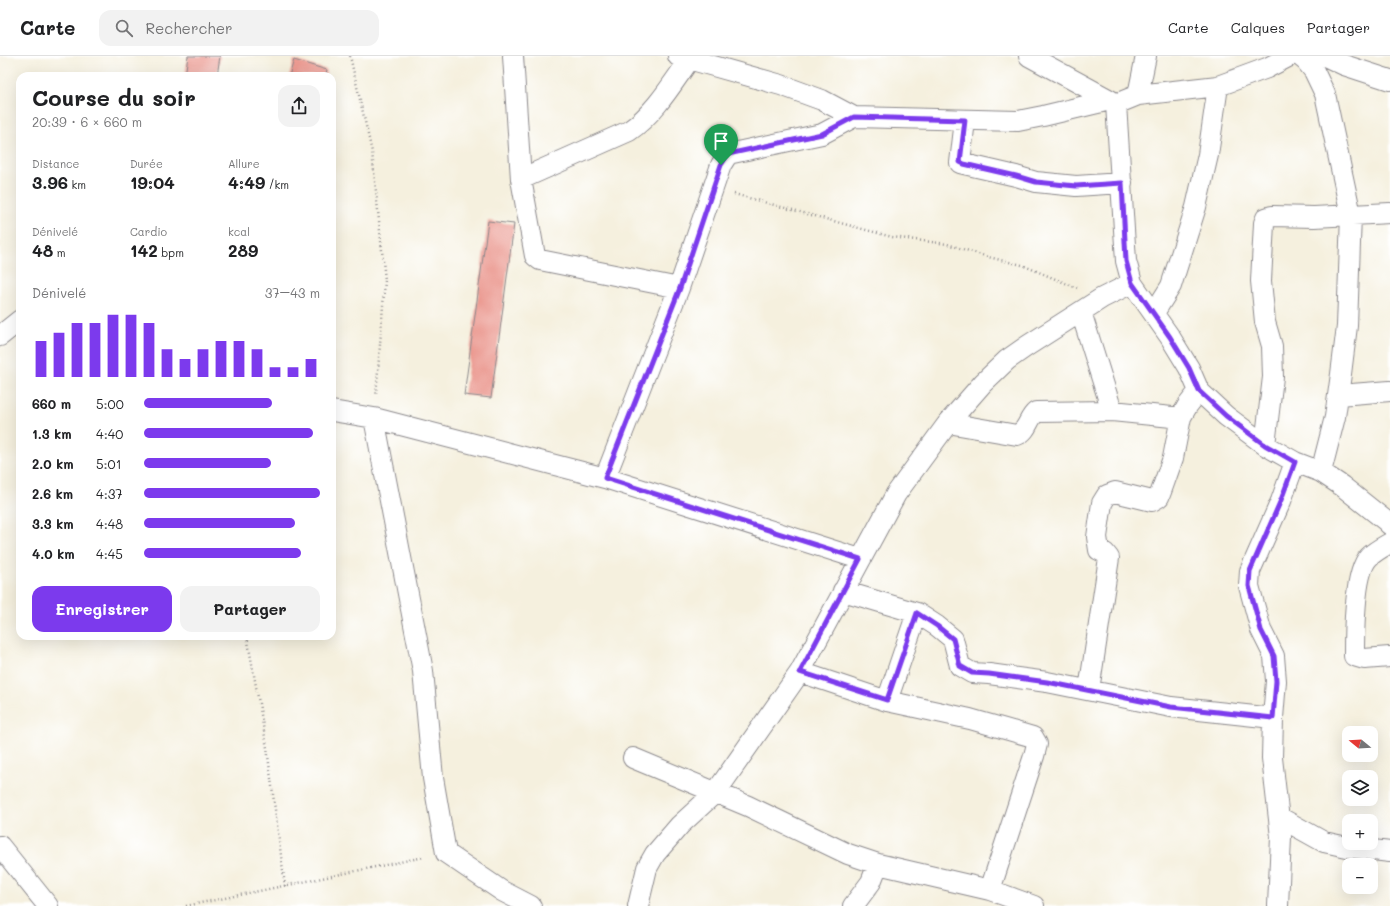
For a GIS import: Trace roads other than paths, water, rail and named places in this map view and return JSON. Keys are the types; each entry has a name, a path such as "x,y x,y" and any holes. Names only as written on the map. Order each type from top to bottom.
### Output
{"street":[{"path":"513,56 521,179 535,256 540,260 680,288"},
{"path":"1138,95 1146,56"},
{"path":"521,179 629,131 651,112 684,58 788,88 822,100 854,117 1018,121 1113,102 1138,95 1218,86 1267,68 1290,56"},
{"path":"1300,56 1314,71 1325,94 1351,215 1347,326 1339,395 1321,472"},
{"path":"1325,56 1344,65 1390,80"},
{"path":"1035,57 1113,102"},
{"path":"1154,313 1171,286 1196,207 1208,155 1218,86"},
{"path":"1113,102 1122,183 1126,261 1132,283 1154,313 1189,368 1199,391 1226,416 1265,445 1295,462 1321,472 1342,486 1390,525"},
{"path":"605,478 680,288 712,188 721,165 728,154 822,134 854,117"},
{"path":"965,120 960,162 964,164 1036,182 1076,186 1122,183"},
{"path":"1265,445 1272,377 1272,346 1265,322 1262,281 1264,223 1266,218 1272,216 1314,217 1390,213"},
{"path":"638,906 647,868 655,854 680,825 716,792 800,672 896,494 948,423 983,383 1008,360 1102,298 1132,283"},
{"path":"1081,312 1112,411"},
{"path":"0,336 16,323"},
{"path":"1339,395 1390,390"},
{"path":"1088,690 1109,558 1105,553 1099,550 1097,537 1102,503 1107,495 1115,492 1152,501 1159,497 1173,458 1181,417 1199,391"},
{"path":"948,423 1017,435 1024,431 1033,414 1036,412 1112,411 1172,418 1181,417"},
{"path":"336,412 374,418 605,478 860,559"},
{"path":"374,418 423,671 433,778 446,852 502,898 531,906"},
{"path":"1278,906 1281,837 1272,758 1276,681 1274,656 1261,630 1249,586 1250,571 1281,500 1295,462"},
{"path":"1390,543 1368,557 1359,580 1354,628 1354,656 1364,659 1390,657"},
{"path":"843,591 917,613 953,639 960,666 972,673 989,674 1088,690 1171,707 1273,718"},
{"path":"887,700 917,613"},
{"path":"800,672 887,700 1022,732 1033,737 1037,744 1034,756 990,890"},
{"path":"633,758 716,792 848,854 878,864 990,890 1034,906"},
{"path":"1279,817 1324,842 1347,847 1390,852"},
{"path":"0,846 48,906"},
{"path":"853,906 871,882 878,864"}]}
